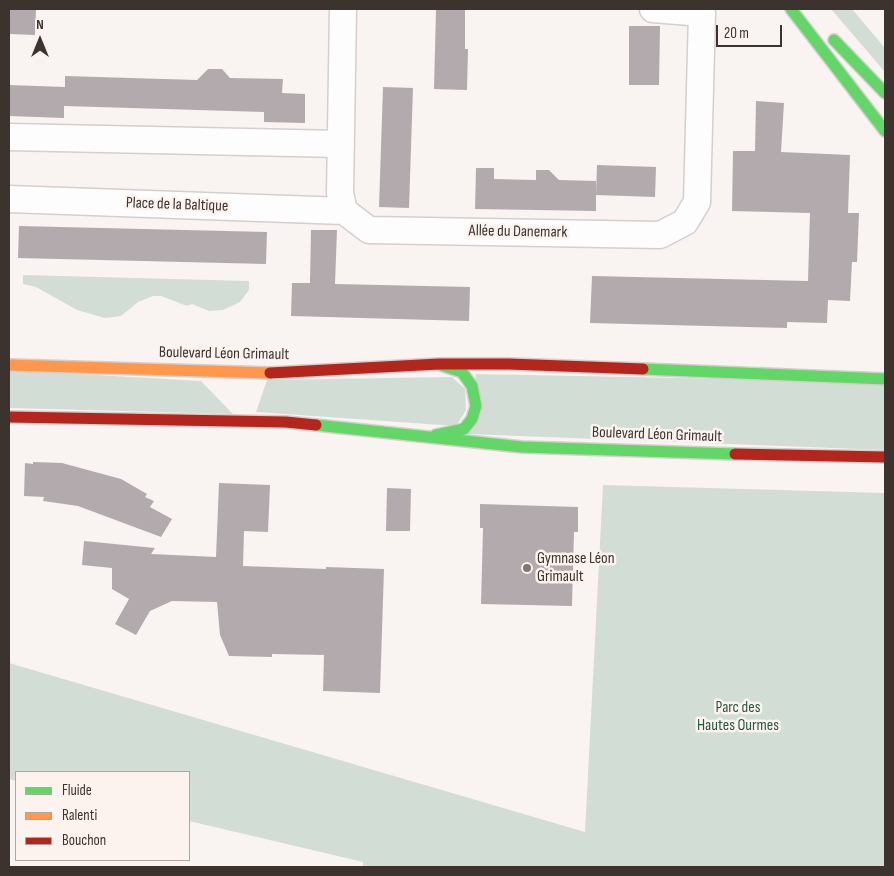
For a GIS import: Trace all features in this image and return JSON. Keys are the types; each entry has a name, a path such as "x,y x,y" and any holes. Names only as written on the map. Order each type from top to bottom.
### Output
{"main road":[{"path":"791,9 885,131"},
{"path":"823,28 885,93"},
{"name":"Boulevard Léon Grimault","path":"429,436 464,429 472,419 476,406 472,386 462,372 439,364"},
{"name":"Boulevard Léon Grimault","path":"9,365 265,373 439,364 509,364 885,379"},
{"name":"Boulevard Léon Grimault","path":"9,417 286,422 522,447 885,457"}],"street":[{"path":"343,9 340,193 344,211"},
{"name":"Allée du Danemark","path":"344,211 369,230 660,235 685,222 697,202 700,11 653,9"},
{"path":"9,137 341,144"},
{"name":"Place de la Baltique","path":"9,199 344,211"}],"green space":[{"path":"831,9 852,9 885,48 885,72"},
{"path":"23,275 249,281 249,290 240,302 223,310 209,311 192,304 187,306 161,296 153,296 138,302 121,316 105,318 77,310 36,287 23,284"},
{"path":"9,370 201,381 233,414 9,408"},
{"path":"476,374 885,382 885,450 467,434"},
{"path":"452,377 465,389 466,410 456,426 256,412 267,380"},
{"name":"Parc des Hautes Ourmes","path":"603,485 885,493 885,867 363,867 363,862 190,821 190,771 15,771 15,781 9,779 9,663 585,832"}],"building":[{"path":"9,9 36,9 35,35 9,34"},
{"path":"436,9 465,9 465,49 468,49 467,90 434,89"},
{"path":"629,26 660,26 659,85 629,85"},
{"path":"208,69 222,69 230,78 283,79 282,93 305,94 305,123 264,122 264,112 64,106 64,118 9,116 9,85 65,87 65,76 197,80"},
{"path":"383,87 413,88 409,208 379,207"},
{"path":"756,101 784,103 781,152 850,155 848,213 859,213 857,262 852,262 850,301 828,300 827,323 787,322 787,328 590,323 592,276 808,281 810,213 732,211 733,151 755,151"},
{"path":"597,165 656,167 655,197 596,195"},
{"path":"476,168 494,168 494,179 536,180 536,170 549,170 559,180 596,181 596,211 475,209"},
{"path":"19,226 267,232 266,264 18,258"},
{"path":"311,230 337,230 335,284 470,287 469,321 291,316 292,283 310,283"},
{"path":"33,462 62,463 121,479 147,494 145,497 154,501 150,507 172,519 161,537 78,506 43,501 44,497 24,496 25,463 33,464"},
{"path":"219,483 270,485 268,532 244,531 243,566 384,569 380,693 323,691 324,655 272,654 272,657 229,656 220,635 217,602 172,601 150,611 136,635 115,624 129,599 112,589 112,568 82,565 84,541 155,548 151,554 216,557"},
{"path":"387,488 411,489 410,531 386,531"},
{"name":"Gymnase Léon Grimault","path":"480,504 578,507 578,532 574,532 572,606 481,604 483,528 480,528"}],"traffic: fast":[{"path":"791,9 885,131"},
{"path":"834,40 885,93"},
{"path":"436,435 464,429 472,419 476,406 472,386 462,372 441,365"},
{"path":"643,369 885,379"},
{"path":"316,425 522,447 735,454"}],"traffic: slow":[{"path":"9,365 270,373"}],"traffic: jam":[{"path":"270,373 439,364 509,364 643,369"},
{"path":"9,417 286,422 316,425"},
{"path":"735,454 885,457"}],"place":[{"name":"Gymnase Léon Grimault","path":"527,568"}]}
